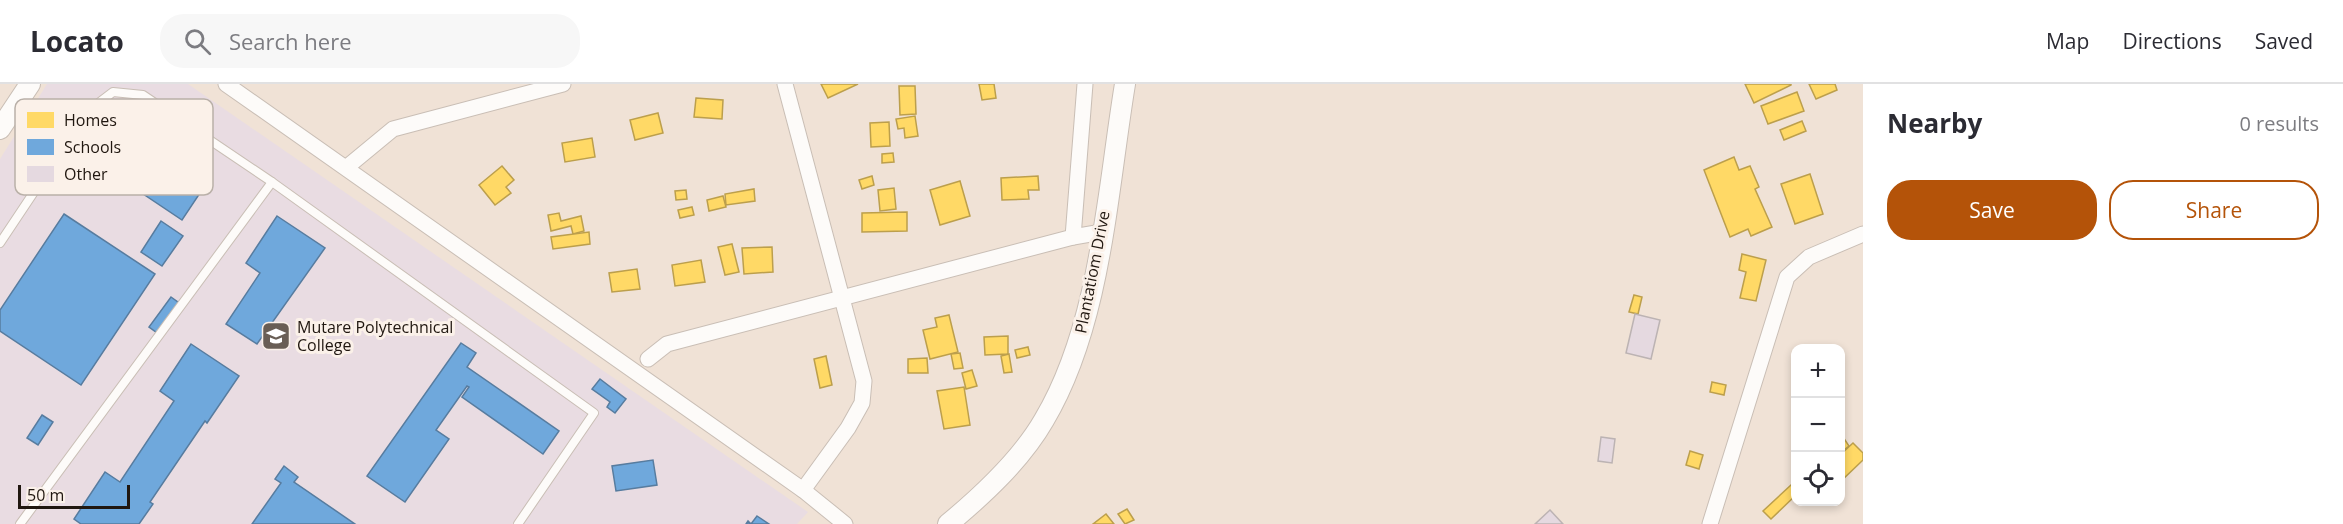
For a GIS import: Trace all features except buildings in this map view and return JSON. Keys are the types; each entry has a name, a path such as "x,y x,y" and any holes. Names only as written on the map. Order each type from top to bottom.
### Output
{"street":[{"path":"20,99 30,84"},
{"path":"226,84 803,490 845,524"},
{"path":"347,167 393,129 563,84"},
{"path":"785,84 864,381 862,403 848,428 803,490"},
{"path":"1073,237 1085,84"},
{"name":"Plantatiom Drive","path":"948,524 981,496 1044,421 1071,365 1089,302 1125,84"},
{"path":"0,129 15,106"},
{"path":"648,359 667,344 1073,237 1102,232"},
{"path":"1710,524 1787,277 1809,257 1863,234"}],"lane":[{"path":"104,99 113,92 143,95 149,99"},
{"path":"213,142 594,413 518,524"},
{"path":"20,524 272,182"},
{"path":"0,243 32,195"}],"shaded area":[{"name":"Mutare Polytechnical College","path":"47,84 188,84 210,99 38,99"},
{"name":"Mutare Polytechnical College","path":"213,101 808,512 797,524 0,524 0,159 15,135 15,195 213,195"}],"place":[{"name":"Mutare Polytechnical College","path":"276,336"}]}
